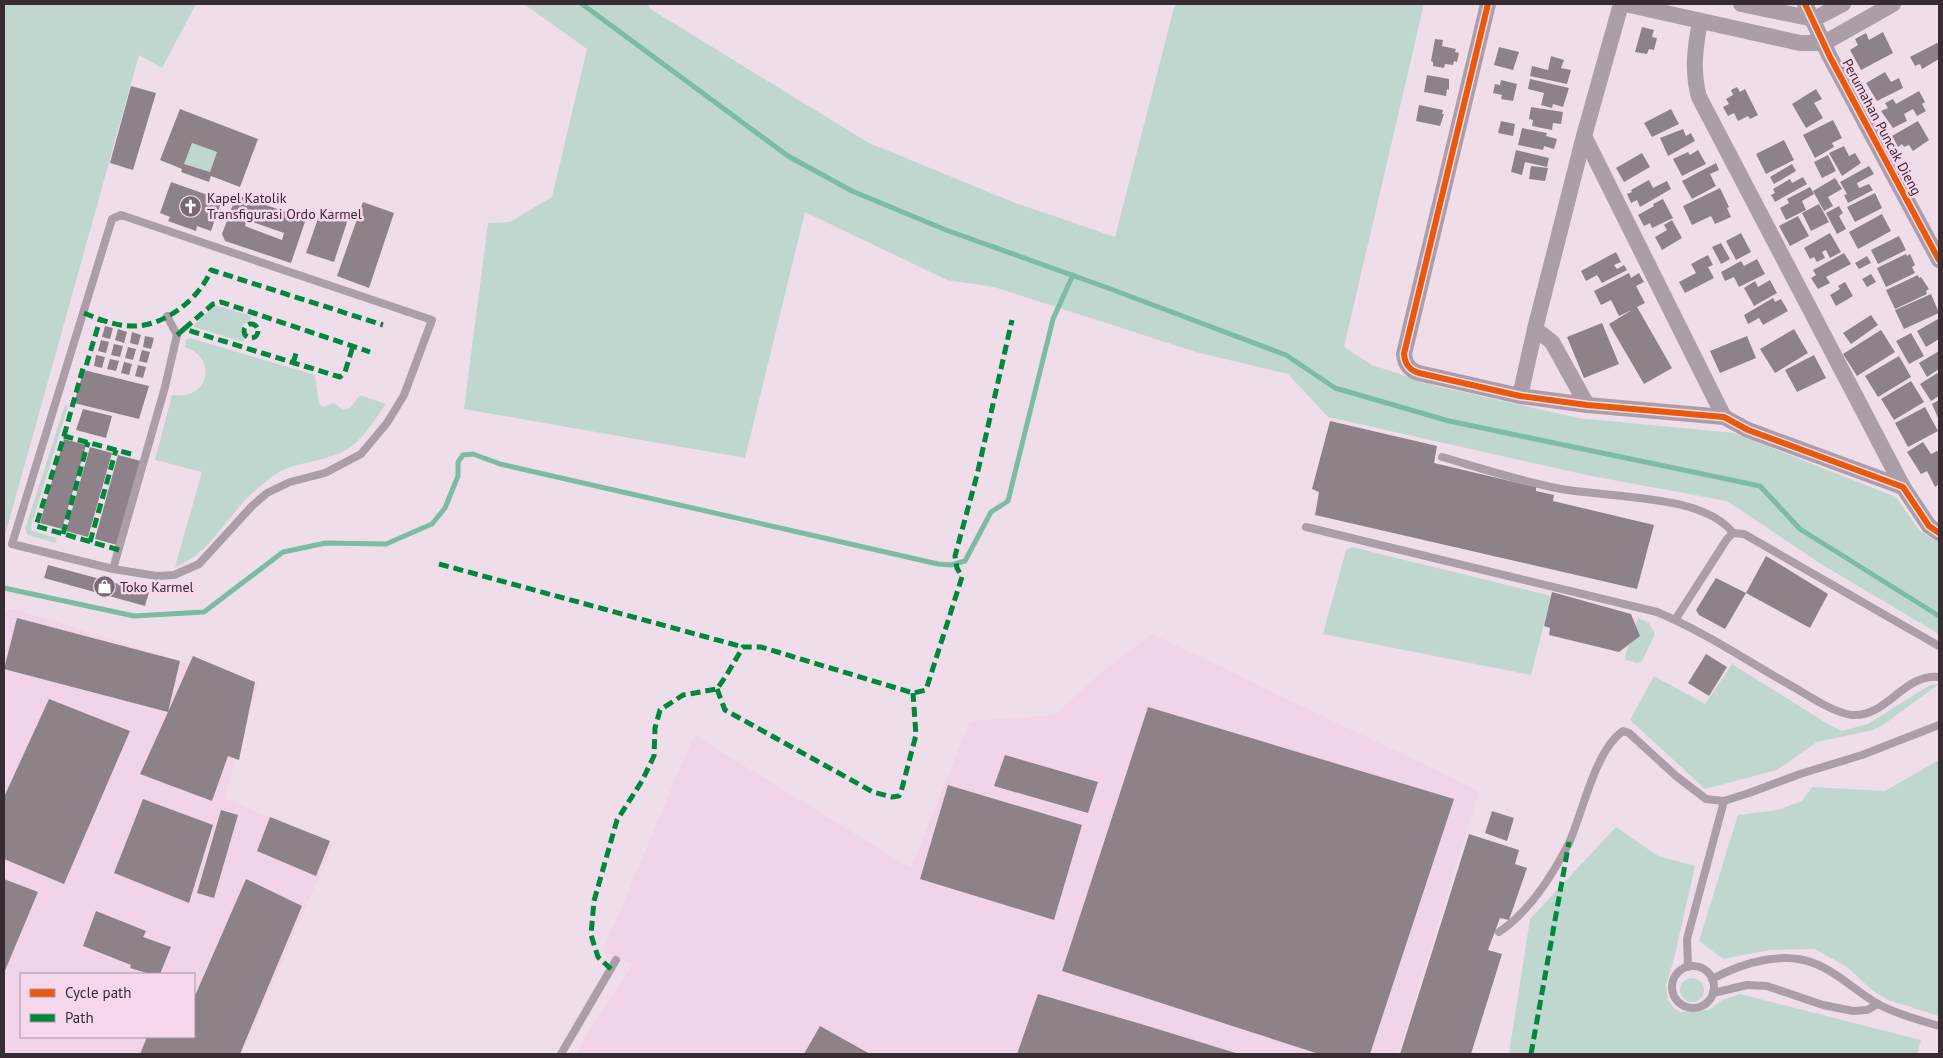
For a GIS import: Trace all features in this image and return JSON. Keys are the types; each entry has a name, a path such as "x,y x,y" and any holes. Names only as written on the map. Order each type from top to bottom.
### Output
{"street":[{"path":"1488,4 1404,354 1408,368 1418,373 1520,396 1587,405 1724,417 1748,430 1903,486"},
{"path":"1520,396 1535,328 1584,136 1623,4 1800,44 1824,43 1893,4"},
{"path":"1741,4 1814,19 1843,4"},
{"name":"Perumahan Puncak Dieng","path":"1805,4 1939,260"},
{"path":"1700,22 1694,60 1695,82 1699,97 1903,486 1929,526 1939,533"},
{"path":"1584,136 1724,417"},
{"path":"1535,328 1552,342 1587,405"}],"lane":[{"path":"4,547 12,544 113,569 157,576 174,575 200,564 252,506 267,493 290,482 325,473 361,454 387,423 404,395 432,320 127,215 116,216 112,219 12,544"},
{"path":"113,569 165,387 177,336 167,316"},
{"path":"1442,457 1557,488 1652,500 1707,512 1722,521 1733,533 1744,534 1753,538 1939,646"},
{"path":"1306,527 1657,612 1705,634 1825,705 1851,715 1875,710 1918,679 1931,676 1939,677"},
{"path":"1675,620 1727,539 1733,533"},
{"path":"1499,932 1512,923 1527,908 1552,872 1569,842 1597,770 1607,750 1617,735 1623,731 1629,733 1676,776 1706,799 1724,801 1749,794 1800,774 1862,755 1939,724"},
{"path":"1688,967 1687,939 1724,801"},
{"path":"1712,979 1729,970 1750,963 1772,959 1796,958 1816,964 1878,1004 1916,1020 1939,1026"},
{"path":"561,1054 616,960"},
{"path":"1688,967 1702,968 1712,979 1713,993 1706,1004 1700,1007 1693,1008 1680,1004 1676,999 1672,986 1677,974 1688,967"},
{"path":"1713,993 1748,985 1767,986 1823,1005 1853,1011 1867,1010 1878,1004"}],"shaded area":[{"path":"4,610 18,610 258,684 224,798 333,844 242,1054 4,1054"},
{"path":"1152,634 1479,791 1398,1054 575,1054 632,964 603,951 694,735 911,868 970,721 1054,715 1103,671"}],"green space":[{"path":"4,4 196,4 162,68 139,55 4,539"},
{"path":"524,4 647,4 652,10 869,143 1013,202 1115,237 1175,4 1424,4 1344,347 1372,365 1440,387 1578,418 1734,433 1896,497 1919,530 1934,540 1939,541 1939,634 1821,564 1727,501 1591,476 1328,417 1288,374 1196,352 994,287 947,280 805,212 745,458 464,409 488,223 510,222 552,197 587,49"},
{"path":"192,143 217,152 210,172 184,164"},
{"path":"215,305 251,316 250,322 244,324 241,328 241,333 245,338 243,342 194,327"},
{"path":"190,338 315,375 319,403 323,407 333,403 343,409 350,408 360,395 386,404 367,431 353,445 338,454 296,465 272,477 247,499 199,553 175,567 202,472 155,460 172,395 184,395 194,392 201,386 205,378 203,361 196,353 185,347 186,340"},
{"path":"65,405 68,406 31,527 32,531 57,538 55,543 28,535 25,529"},
{"path":"1352,547 1551,596 1531,675 1323,634 1346,550"},
{"path":"1638,618 1649,623 1655,634 1642,661 1638,663 1626,660 1625,656"},
{"path":"1732,664 1842,731 1868,724 1930,685 1939,684 1883,725 1873,730 1817,742 1777,770 1705,789 1630,720 1654,676 1705,704"},
{"path":"1939,760 1939,1016 1888,1000 1872,990 1847,967 1815,949 1770,950 1723,959 1699,941 1738,815 1778,810 1802,801 1812,787 1885,791"},
{"path":"1616,827 1658,856 1695,866 1674,959 1666,985 1668,1000 1674,1008 1681,1012 1709,1010 1722,1000 1740,994 1921,1040 1917,1054 1509,1054 1530,919"},
{"path":"1692,978 1701,981 1704,990 1701,999 1692,1002 1683,999 1680,990 1683,981"}],"building":[{"path":"1642,27 1654,30 1652,37 1657,38 1654,50 1649,49 1647,54 1635,52"},
{"path":"1883,32 1893,53 1861,70 1850,50 1858,45 1855,39 1866,33 1869,40"},
{"path":"1435,39 1443,40 1442,46 1456,49 1455,52 1459,53 1457,62 1454,61 1453,65 1445,64 1444,68 1433,66 1431,61"},
{"path":"1939,42 1939,59 1922,69 1920,64 1915,66 1910,57"},
{"path":"1499,47 1519,52 1513,70 1494,65"},
{"path":"1551,56 1564,60 1561,68 1571,70 1567,84 1530,76 1532,66 1548,70"},
{"path":"1885,72 1891,82 1899,78 1903,88 1877,101 1866,83"},
{"path":"1427,75 1449,79 1449,90 1447,89 1446,96 1424,92"},
{"path":"1530,79 1569,88 1563,107 1553,104 1552,108 1541,105 1544,93 1528,89"},
{"path":"1501,80 1517,84 1513,101 1501,99 1502,95 1493,93 1495,84 1500,85"},
{"path":"131,86 156,93 133,170 110,163"},
{"path":"1737,87 1740,92 1745,89 1758,115 1750,119 1748,116 1738,121 1734,113 1728,116 1723,107 1729,104 1726,99 1733,95 1731,90"},
{"path":"1816,89 1822,99 1814,103 1823,118 1806,128 1792,104"},
{"path":"1919,91 1925,102 1922,104 1926,111 1917,116 1913,109 1904,114 1907,121 1893,128 1881,111 1888,108 1885,103 1893,99 1896,104"},
{"path":"1419,105 1443,110 1442,114 1444,114 1440,126 1416,121"},
{"path":"1531,107 1563,112 1561,124 1553,123 1552,130 1532,126 1533,120 1529,119"},
{"path":"180,109 258,139 240,187 211,176 209,182 181,172 182,169 160,160","holes":["192,143 217,152 210,172 184,164"]},
{"path":"1671,109 1679,124 1652,137 1644,123"},
{"path":"1833,120 1842,138 1832,143 1834,147 1815,158 1803,135"},
{"path":"1501,121 1515,124 1513,136 1498,133"},
{"path":"1918,121 1929,140 1913,151 1909,145 1904,147 1902,144 1898,147 1892,136"},
{"path":"1522,128 1547,133 1546,136 1557,139 1554,149 1544,146 1543,150 1518,145"},
{"path":"1683,129 1686,136 1691,133 1695,141 1668,156 1660,138"},
{"path":"1784,140 1794,160 1766,174 1756,154"},
{"path":"1844,146 1849,156 1855,153 1861,163 1842,176 1829,153"},
{"path":"1516,150 1549,158 1547,167 1525,162 1522,175 1511,172"},
{"path":"1698,150 1706,164 1682,176 1673,159 1688,152 1690,155"},
{"path":"1642,153 1650,167 1624,182 1616,168"},
{"path":"1828,155 1836,171 1822,178 1814,162"},
{"path":"1716,163 1719,170 1710,174 1716,186 1692,199 1682,181"},
{"path":"1792,164 1796,171 1774,184 1770,177"},
{"path":"1531,166 1548,168 1545,181 1529,179"},
{"path":"1869,166 1874,174 1857,183 1859,188 1869,184 1873,190 1848,203 1844,195 1847,194 1840,182"},
{"path":"1803,177 1807,184 1775,202 1771,195 1775,193 1773,189 1790,179 1792,183"},
{"path":"1835,178 1842,189 1828,197 1833,206 1824,211 1813,191"},
{"path":"1649,180 1653,188 1667,181 1671,189 1640,207 1637,200 1631,203 1627,194"},
{"name":"Kapel Katolik Transfigurasi Ordo Karmel","path":"171,182 222,200 211,231 197,226 196,231 168,221 170,217 160,213"},
{"path":"1810,187 1814,194 1802,201 1806,210 1786,220 1780,208 1789,203 1787,199"},
{"path":"1720,188 1729,207 1727,208 1731,217 1715,224 1711,216 1692,225 1683,206"},
{"path":"1875,193 1882,208 1855,222 1847,207"},
{"path":"243,197 306,219 291,263 225,241 222,234 235,199","holes":["247,220 284,233 282,240 245,226"]},
{"path":"1663,199 1673,218 1652,228 1650,223 1644,226 1638,215"},
{"path":"363,202 394,213 369,288 337,276"},
{"path":"1819,204 1829,222 1811,231 1802,213"},
{"path":"1839,206 1843,213 1839,216 1846,229 1837,234 1826,213"},
{"path":"322,207 349,216 334,262 306,253"},
{"path":"1882,214 1891,231 1858,249 1849,232"},
{"path":"1798,216 1809,236 1790,246 1779,226"},
{"path":"1672,220 1682,238 1662,250 1655,237 1667,230 1664,225"},
{"path":"1741,233 1751,252 1736,260 1726,241"},
{"path":"1830,233 1841,252 1830,258 1826,250 1822,252 1825,258 1817,262 1814,257 1810,259 1804,248"},
{"path":"1899,236 1906,250 1878,264 1871,250"},
{"path":"1721,243 1730,259 1721,264 1712,247"},
{"path":"1616,252 1621,262 1614,265 1617,269 1624,265 1627,270 1602,283 1597,275 1586,281 1581,271"},
{"path":"1844,253 1851,264 1826,277 1830,283 1818,289 1811,278 1816,275 1813,270"},
{"path":"1906,254 1907,256 1910,254 1915,265 1912,267 1915,273 1886,287 1877,268"},
{"path":"1708,255 1713,265 1708,267 1714,278 1685,293 1679,282 1696,273 1691,264"},
{"path":"1867,256 1871,263 1859,269 1855,263"},
{"path":"1757,259 1765,274 1739,287 1734,277 1725,281 1721,272 1741,261 1744,266"},
{"path":"1629,273 1631,278 1639,273 1644,282 1636,286 1645,303 1637,307 1672,368 1644,384 1609,324 1632,310 1619,316 1611,300 1601,305 1594,291"},
{"path":"1871,274 1876,282 1867,287 1862,279"},
{"path":"1918,275 1929,289 1926,291 1927,294 1895,309 1886,290"},
{"path":"1770,280 1777,293 1754,306 1744,288 1755,281 1758,287"},
{"path":"1845,282 1853,296 1836,306 1830,295 1840,289 1838,286"},
{"path":"1931,294 1939,313 1904,329 1895,310"},
{"path":"1773,298 1775,302 1781,299 1788,311 1763,325 1759,318 1748,324 1744,315"},
{"path":"1871,315 1878,325 1851,344 1843,333"},
{"path":"1938,319 1939,339 1926,347 1917,331"},
{"path":"1602,323 1619,364 1584,378 1567,337"},
{"path":"105,326 113,328 110,339 102,337"},
{"path":"118,329 127,332 124,343 115,340"},
{"path":"1794,329 1808,353 1775,373 1760,349"},
{"path":"1881,330 1895,352 1857,376 1843,354"},
{"path":"132,332 141,335 138,345 130,343"},
{"path":"1911,333 1924,356 1909,364 1896,341"},
{"path":"145,336 154,338 151,349 143,347"},
{"path":"1747,336 1756,358 1720,373 1710,351"},
{"path":"101,340 109,342 106,353 98,351"},
{"path":"114,344 123,346 120,357 111,355"},
{"path":"128,347 136,349 133,360 125,358"},
{"path":"142,350 150,352 147,363 139,361"},
{"path":"1939,351 1939,369 1927,377 1919,363"},
{"path":"96,355 105,357 102,368 94,366"},
{"path":"1814,355 1826,378 1797,392 1785,370"},
{"path":"1899,356 1911,377 1878,397 1865,376"},
{"path":"110,359 119,361 116,371 107,369"},
{"path":"124,362 132,364 129,375 121,373"},
{"path":"138,365 146,367 143,378 135,376"},
{"path":"84,370 149,386 139,419 74,403"},
{"path":"1939,372 1939,396 1931,401 1920,384"},
{"path":"1911,381 1924,402 1894,420 1881,399"},
{"path":"1939,400 1939,420 1932,404"},
{"path":"1925,407 1938,431 1908,447 1895,423"},
{"path":"83,409 112,416 106,438 76,430"},
{"path":"1330,421 1437,446 1434,463 1536,487 1536,491 1554,495 1553,501 1654,525 1637,589 1315,515 1319,492 1312,489"},
{"path":"64,439 86,445 62,529 40,523"},
{"path":"1923,442 1931,454 1939,450 1939,484 1935,487 1927,471 1921,474 1907,452"},
{"path":"90,447 112,453 88,537 66,531"},
{"path":"118,455 141,461 117,545 95,539"},
{"path":"1766,556 1828,594 1810,628 1746,593"},
{"path":"48,565 149,592 145,606 44,578"},
{"path":"1716,578 1746,593 1725,629 1699,615 1696,610"},
{"path":"1552,592 1631,614 1640,636 1619,652 1549,635 1550,628 1544,626"},
{"path":"17,618 180,661 168,712 4,669"},
{"path":"1706,654 1727,667 1709,696 1688,683"},
{"path":"193,656 255,682 239,760 228,756 212,801 140,774"},
{"path":"49,699 130,731 64,884 4,859 4,797"},
{"path":"1148,707 1454,799 1370,1054 1319,1054 1062,971"},
{"path":"1005,755 1098,782 1088,813 994,786"},
{"path":"948,785 1082,825 1054,920 920,879"},
{"path":"143,799 213,825 189,903 114,873"},
{"path":"221,810 238,815 214,898 197,893"},
{"path":"1492,811 1514,818 1507,841 1485,833"},
{"path":"270,817 330,841 316,876 257,851"},
{"path":"1469,834 1519,850 1515,864 1527,868 1509,920 1500,918 1488,950 1502,954 1471,1054 1400,1054"},
{"path":"4,879 38,892 4,973"},
{"path":"246,879 302,906 240,1054 140,1054 147,1038 195,1038 195,996"},
{"path":"96,911 146,931 143,937 171,947 160,973 147,973 130,968 131,965 83,946"},
{"path":"1038,994 1141,1024 1239,1054 1017,1054"},
{"path":"820,1026 870,1054 804,1054"}],"waterway":[{"path":"582,4 788,156 852,191 946,230 1286,355 1335,388 1449,421 1760,486 1800,529 1939,616"},
{"path":"4,588 134,616 204,612 283,552 326,543 386,544 432,524 445,508 458,476 458,462 463,455 473,454 500,464 938,564 951,565 965,561 991,512 1008,501 1053,319 1073,275"}],"marked path":[{"path":"84,313 123,325 137,326 160,320 171,315 191,299 206,280 211,270 383,325"},
{"path":"184,329 213,304 221,302 370,352"},
{"path":"64,436 83,368 86,366 100,320"},
{"path":"611,969 598,957 591,935 594,901 617,820 642,781 654,756 655,728 660,710 683,695 717,689 743,647 761,647 913,693 926,690 962,577 957,568 955,556 977,475 1012,320"},
{"path":"248,324 254,324 258,331 254,338 248,338 244,334 244,328 248,324"},
{"path":"177,335 184,329 340,377 345,372 353,346"},
{"path":"293,363 297,350"},
{"path":"119,550 36,526 64,436 131,454"},
{"path":"63,534 88,442"},
{"path":"90,542 116,450"},
{"path":"439,564 743,647"},
{"path":"717,689 725,710 873,792 892,797 899,796 901,792 916,735 913,693"},
{"path":"1531,1054 1569,842"}],"cycle path":[{"path":"1488,4 1404,354 1408,366 1419,373 1520,396 1587,405 1724,417 1748,430 1903,487 1929,526 1939,533"},
{"path":"1805,4 1830,57 1939,260"}],"place":[{"name":"Kapel Katolik Transfigurasi Ordo Karmel","path":"191,206"},
{"name":"Toko Karmel","path":"104,587"}]}
